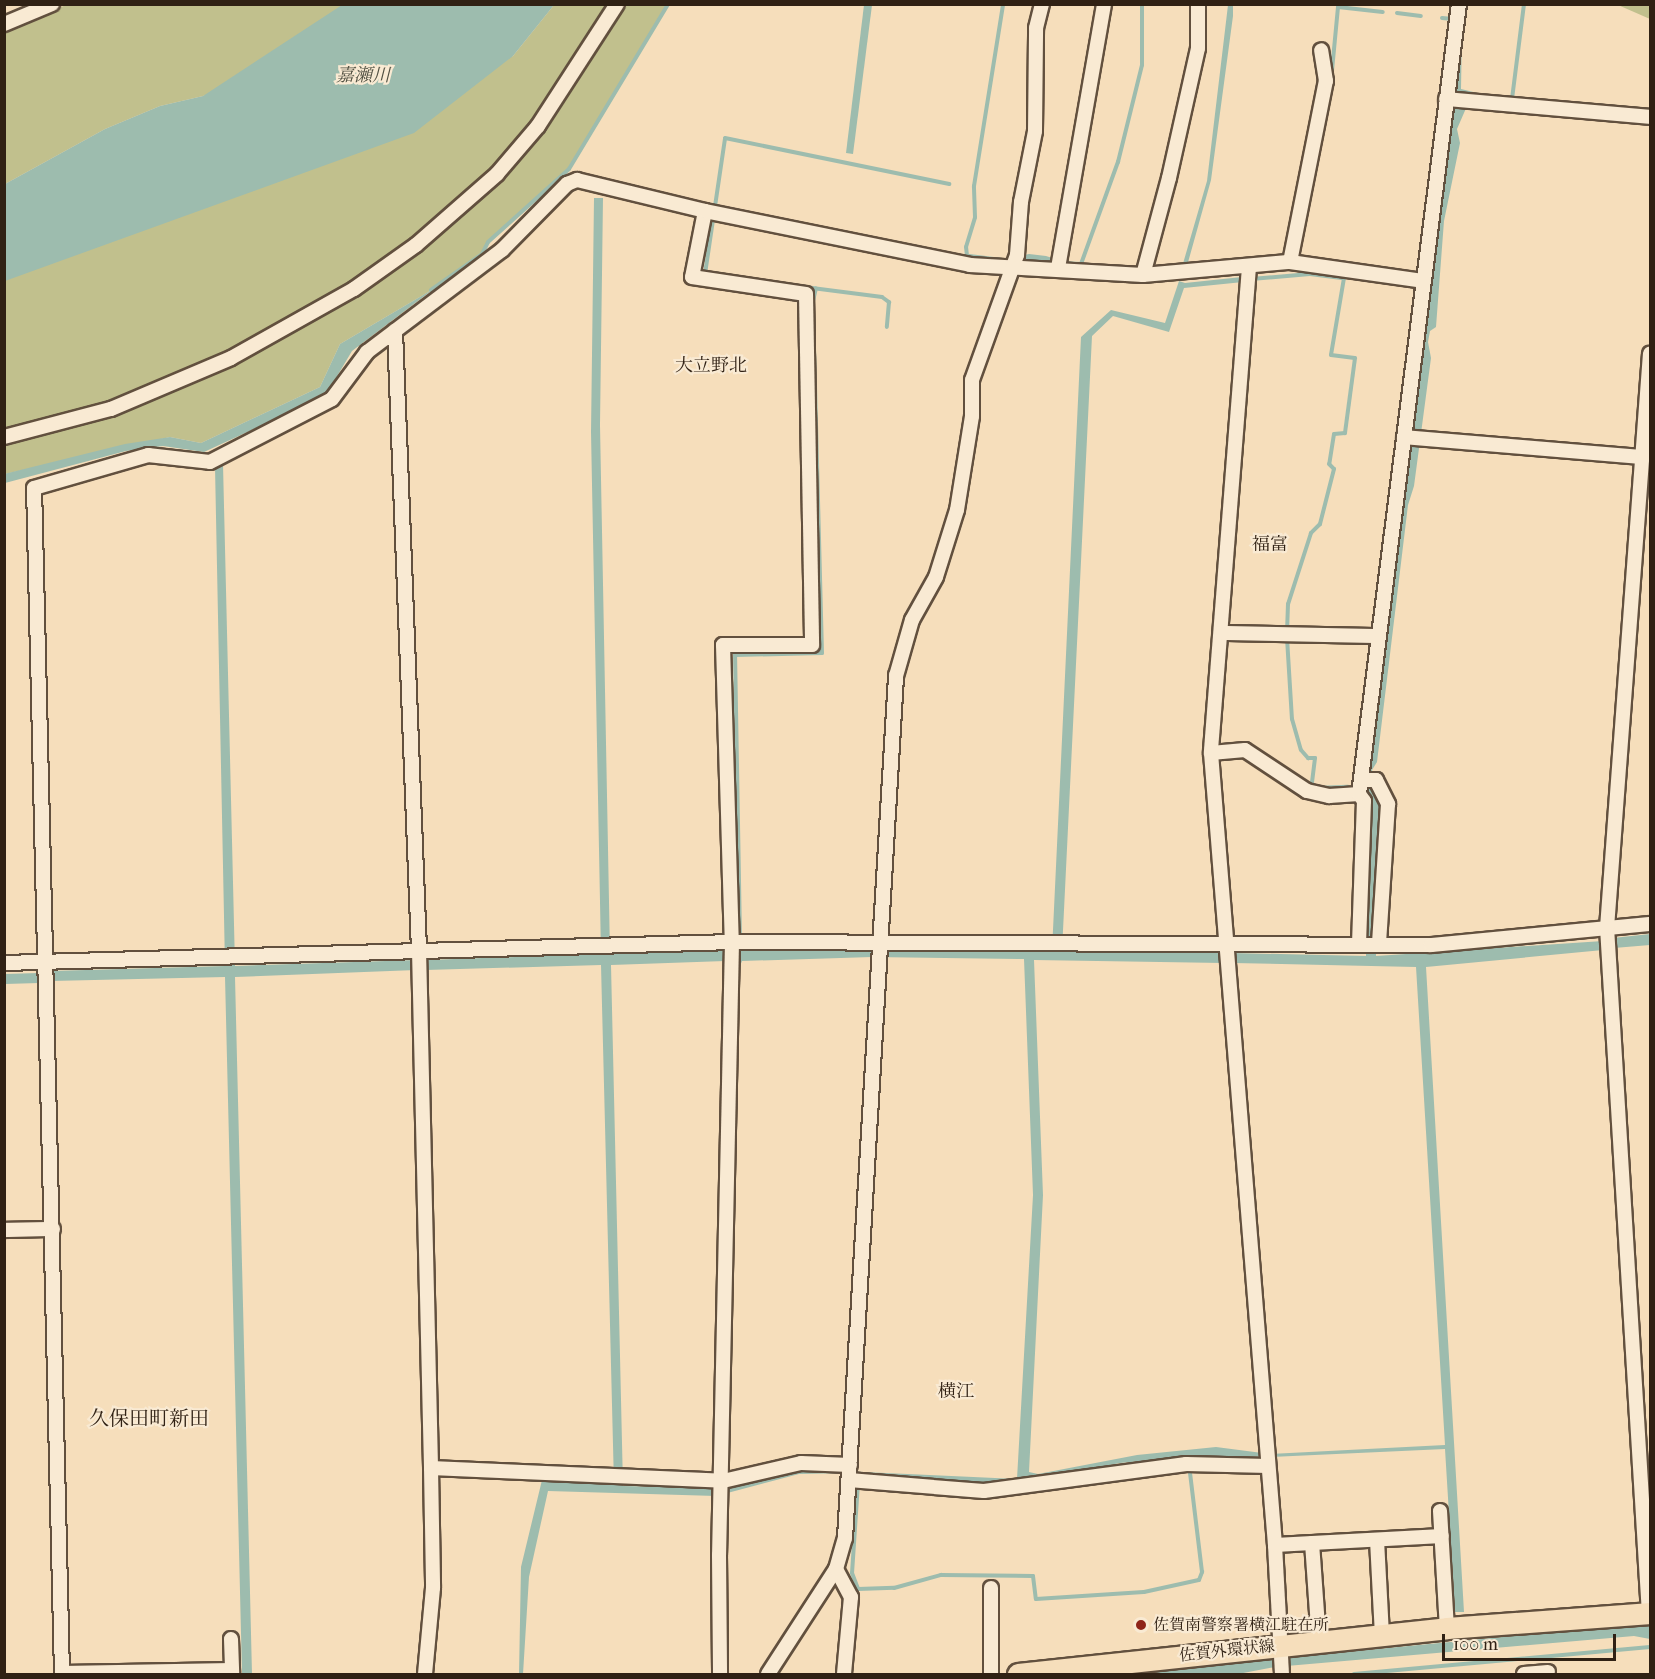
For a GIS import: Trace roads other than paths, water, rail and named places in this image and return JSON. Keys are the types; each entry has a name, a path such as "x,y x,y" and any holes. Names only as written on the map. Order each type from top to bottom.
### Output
{"main road":[{"name":"佐賀外環状線","path":"1018,1674 1447,1628 1650,1614"}],"street":[{"path":"4,24 52,4"},
{"path":"4,437 111,409 169,386 271,339 381,270 416,245 497,174 538,126 617,4"},
{"path":"768,1674 836,1569 845,1538 855,1481 850,1465 883,940 896,676 912,620 936,577 957,510 972,416 972,380 1015,262 1021,202 1035,131 1036,28 1042,4"},
{"path":"1059,263 1104,4"},
{"path":"1143,275 1169,178 1198,48 1198,4"},
{"path":"1359,944 1364,801 1360,787 1423,281 1453,100 1459,4"},
{"path":"1290,262 1326,81 1321,50"},
{"path":"1453,100 1650,117"},
{"path":"231,1639 232,1672 62,1674 34,488 148,455 210,462 332,399 367,352 502,250 567,184 577,180 711,211 970,265 1015,262 1059,263 1143,275 1248,274 1290,262 1423,281"},
{"path":"711,211 692,277 806,294 812,645 723,645 732,951 720,1674"},
{"path":"1248,274 1211,753 1275,1545 1282,1672"},
{"path":"395,331 420,953 433,1588 425,1674"},
{"path":"1650,354 1607,931 1650,1614"},
{"path":"1404,437 1643,458"},
{"path":"1222,633 1379,636"},
{"path":"1211,753 1245,750 1307,791 1329,796 1376,780 1388,804 1379,944"},
{"path":"4,963 46,965 230,956 420,953 605,945 732,951 883,940 1226,947 1431,945 1607,931 1650,924"},
{"path":"4,1230 53,1229"},
{"path":"855,1481 1005,1490 1190,1464 1267,1459"},
{"path":"431,1468 618,1477 723,1487 801,1463 850,1465"},
{"path":"1440,1510 1447,1628"},
{"path":"1275,1545 1442,1536"},
{"path":"1377,1540 1382,1635"},
{"path":"1312,1544 1319,1641"},
{"path":"836,1569 850,1597 844,1674"},
{"path":"991,1588 991,1674"},
{"path":"1524,1674 1548,1672"}],"water":[{"name":"嘉瀬川","path":"342,5 554,5 513,56 414,133 5,281 5,184 105,129 160,106 203,96"},
{"path":"864,5 872,5 853,154 846,153"},
{"path":"1228,5 1233,5 1233,16 1211,180 1187,266 1182,267 1207,181"},
{"path":"1462,30 1461,89 1494,97 1455,94"},
{"path":"1453,106 1467,106 1457,129 1460,143 1444,221 1436,327 1430,331 1428,342 1431,358 1414,486 1408,505 1377,762 1372,770 1382,808 1372,938 1365,938 1372,806 1366,775"},
{"path":"594,198 603,198 600,425 610,954 725,950 725,961 611,965 623,1486 727,1488 729,1483 798,1469 1017,1479 1033,1195 1024,959 872,957 742,961 738,971 738,947 744,950 872,946 1052,951 1081,337 1111,310 1165,323 1179,281 1185,283 1242,277 1243,282 1184,288 1169,332 1113,316 1092,336 1062,951 1222,953 1223,963 1034,960 1043,1195 1029,1472 1038,1474 1137,1455 1216,1447 1270,1454 1445,1445 1416,967 1233,963 1232,953 1366,956 1366,952 1376,952 1376,956 1603,941 1603,950 1426,967 1464,1612 1455,1612 1445,1449 1271,1457 1197,1456 1120,1463 1017,1484 988,1485 855,1473 799,1474 716,1496 548,1491 529,1577 523,1674 519,1674 521,1567 542,1480 614,1485 601,965 426,970 426,960 601,954 591,432"},
{"path":"1029,254 1046,256 1068,263 1001,260"},
{"path":"435,288 352,351 330,388 317,400 204,452 163,446 126,451 5,483 4,474 125,444 170,437 201,443 320,387 340,344"},
{"path":"223,464 235,966 416,960 416,970 235,977 252,1674 242,1674 225,977 51,981 51,971 225,966 215,467"},
{"path":"1650,934 1650,945 1614,948 1613,938"},
{"path":"39,973 39,983 5,984 4,974"},
{"path":"1650,1623 1650,1639 1634,1636 1275,1667 1238,1674 1114,1674"}],"waterway":[{"path":"431,290 482,254 488,242 569,169 668,4"},
{"path":"1002,260 967,256 966,247 975,217 974,186 1003,4"},
{"path":"1063,263 1081,264 1118,162 1142,65 1142,4"},
{"path":"1512,99 1524,4"},
{"path":"1331,81 1338,7 1383,12"},
{"path":"1397,13 1421,16"},
{"path":"1442,18 1453,19"},
{"path":"1569,103 1650,110"},
{"path":"705,274 725,138 949,184"},
{"path":"1251,279 1310,274 1344,278 1331,355 1355,358 1345,433 1334,434 1329,464 1334,469 1320,524 1311,533 1288,604 1287,631"},
{"path":"781,284 882,297 889,302 887,327"},
{"path":"740,938 735,655 822,653 813,301 816,288"},
{"path":"1287,638 1292,719 1301,750 1308,758 1315,758 1312,783 1315,788 1348,787"},
{"path":"858,1483 852,1573 858,1589 894,1588 941,1575 1033,1576 1036,1599 1144,1592 1199,1580 1202,1572 1188,1457"},
{"path":"1354,1674 1650,1647"}],"place":[{"name":"佐賀南警察署横江駐在所","path":"1141,1625"}],"district":[{"name":"大立野北","path":"711,366"},
{"name":"福富","path":"1270,545"},
{"name":"横江","path":"956,1392"},
{"name":"久保田町新田","path":"149,1418"}]}
